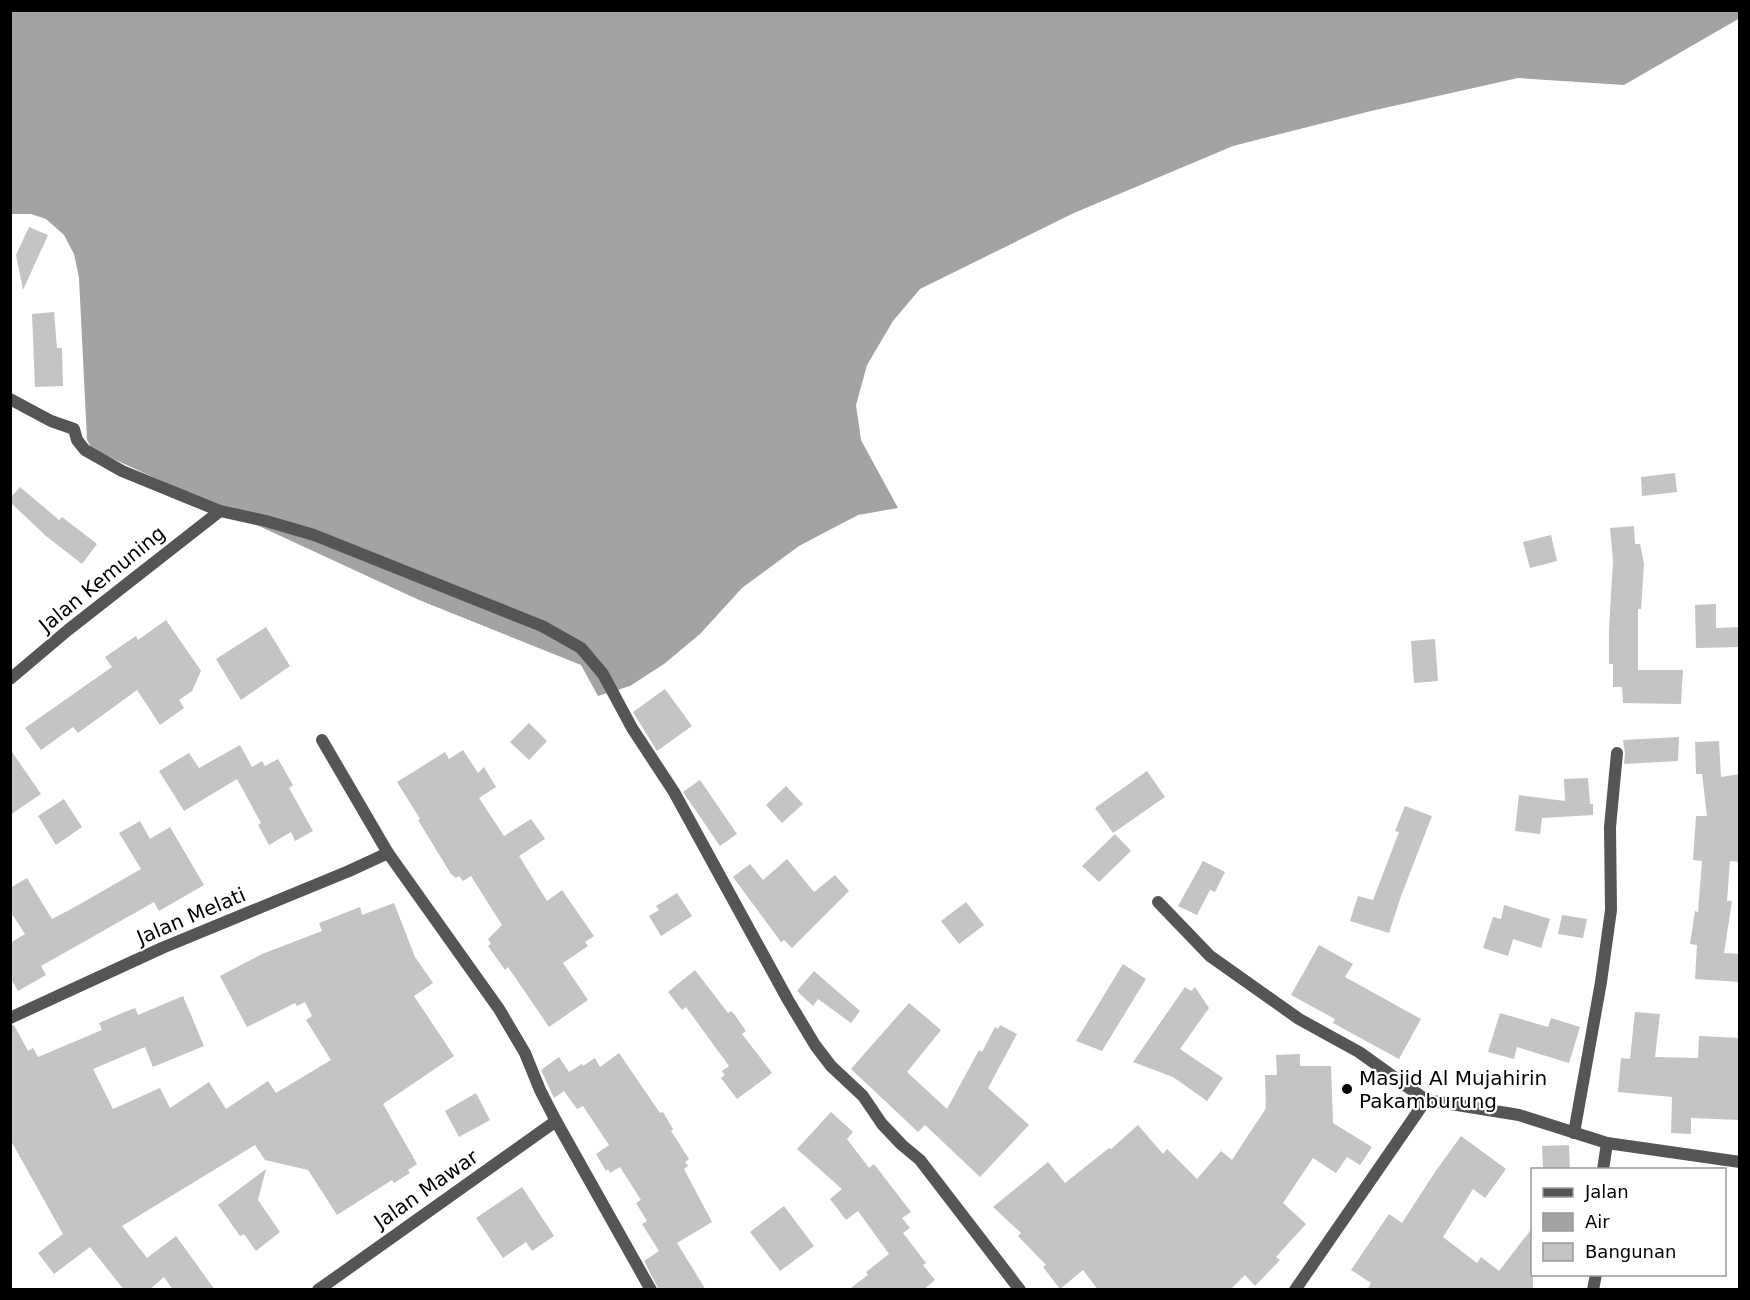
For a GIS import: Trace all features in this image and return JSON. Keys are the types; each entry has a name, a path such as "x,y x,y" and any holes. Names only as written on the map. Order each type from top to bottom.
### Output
{"street":[{"path":"10,399 51,421 74,429 77,440 85,450 122,471 220,511 314,535 542,626 581,648 603,674 632,728 674,792 815,1045 831,1066 863,1096 882,1124 920,1160 1020,1290"},
{"name":"Jalan Kemuning","path":"10,679 68,630 220,511"},
{"path":"322,740 388,853 499,1009 525,1053 556,1121 651,1290"},
{"path":"1574,1133 1602,982 1611,910 1610,827 1617,753"},
{"name":"Jalan Melati","path":"10,1018 162,948 388,853"},
{"path":"1158,903 1210,956 1299,1019 1359,1052 1426,1100 1519,1115 1607,1143 1740,1162"},
{"path":"1294,1290 1426,1100"},
{"name":"Jalan Mawar","path":"318,1290 556,1121"},
{"path":"1603,1168 1607,1143"}],"water":[{"path":"1739,10 1740,18 1624,85 1518,78 1371,111 1233,146 1074,213 920,289 893,321 867,365 856,405 861,440 898,508 858,515 799,546 742,588 700,634 664,664 630,686 598,696 581,665 419,600 92,449 87,440 79,278 74,254 64,235 46,219 31,214 11,214 10,11"}],"building":[{"path":"29,227 48,235 23,290 16,255"},
{"path":"54,312 57,348 62,348 63,386 35,387 32,314"},
{"path":"1675,473 1677,492 1642,496 1641,477"},
{"path":"20,487 59,520 62,517 97,544 82,564 46,536 10,502 10,498"},
{"path":"1634,526 1635,544 1640,544 1644,564 1641,609 1638,609 1638,670 1683,670 1681,704 1623,703 1622,687 1613,687 1613,664 1609,664 1613,561 1610,528"},
{"path":"1551,535 1557,561 1530,568 1523,542"},
{"path":"1716,604 1716,628 1740,627 1740,647 1696,648 1695,605"},
{"path":"166,620 201,671 192,691 179,700 184,708 160,725 137,690 78,733 73,727 41,750 25,728 112,667 105,657 136,636 138,640"},
{"path":"266,627 290,666 241,700 216,659"},
{"path":"1435,639 1438,681 1414,683 1411,641"},
{"path":"665,689 692,726 657,751 633,712"},
{"path":"529,723 547,741 529,760 510,742"},
{"path":"1679,737 1678,761 1624,764 1623,740"},
{"path":"1719,741 1721,777 1740,774 1740,862 1730,861 1727,901 1732,901 1724,953 1740,954 1740,982 1695,979 1697,945 1690,944 1695,911 1698,912 1702,861 1693,860 1696,816 1707,816 1702,774 1696,774 1695,742"},
{"path":"240,745 252,767 262,761 265,766 278,759 293,785 289,788 313,831 295,841 291,832 269,845 258,825 261,823 237,779 184,811 159,771 189,753 199,768"},
{"path":"10,749 41,794 10,815"},
{"path":"463,750 478,773 484,767 496,787 479,798 504,836 531,819 545,839 519,856 547,901 562,890 594,936 585,942 588,946 563,963 588,1000 549,1027 508,967 505,970 488,946 491,944 488,939 502,925 471,876 463,881 459,876 456,878 451,874 397,782 445,752 449,759"},
{"path":"1147,771 1165,797 1113,833 1095,808"},
{"path":"1588,778 1593,815 1542,818 1540,834 1515,831 1519,795 1565,801 1564,779"},
{"path":"700,780 737,834 720,846 683,792"},
{"path":"786,786 803,804 782,823 766,805"},
{"path":"64,799 82,827 56,845 38,816"},
{"path":"1405,806 1432,816 1389,933 1350,921 1358,896 1373,900 1399,832 1395,831"},
{"path":"140,821 150,839 170,827 204,885 159,911 154,902 41,966 46,975 18,991 10,977 10,943 25,934 10,911 10,888 27,878 52,919 141,869 119,833"},
{"path":"1115,834 1131,851 1099,882 1082,866"},
{"path":"787,859 814,892 835,875 849,891 792,948 784,940 781,942 733,877 750,864 763,880"},
{"path":"1203,861 1225,872 1215,892 1210,890 1197,915 1178,906"},
{"path":"677,893 692,916 661,936 649,916 659,910 656,906"},
{"path":"966,902 984,925 959,944 941,921"},
{"path":"394,903 415,957 433,983 414,996 454,1056 383,1104 417,1164 408,1170 410,1173 394,1183 392,1180 337,1215 308,1170 265,1160 255,1145 122,1226 147,1258 176,1236 215,1290 173,1290 164,1277 149,1290 124,1290 90,1247 54,1274 38,1253 63,1234 10,1139 10,1026 14,1025 28,1051 33,1048 38,1057 102,1030 99,1023 122,1013 135,1008 138,1015 183,996 204,1046 153,1067 145,1047 93,1069 113,1109 160,1088 170,1108 209,1082 226,1109 268,1081 276,1093 331,1060 306,1020 312,1016 305,1002 297,1006 295,1003 247,1027 220,976 262,954 322,931 319,923 360,907 362,915"},
{"path":"1504,905 1550,919 1541,948 1513,939 1508,956 1483,948 1493,917 1501,919"},
{"path":"1562,915 1587,919 1583,938 1558,934"},
{"path":"1319,945 1353,964 1345,977 1421,1019 1399,1059 1333,1023 1335,1019 1291,995"},
{"path":"1123,964 1146,979 1102,1051 1076,1041"},
{"path":"695,970 728,1013 731,1011 734,1014 746,1031 742,1034 772,1073 737,1099 721,1078 725,1075 722,1071 729,1066 686,1007 682,1010 668,992"},
{"path":"814,971 860,1011 851,1023 818,999 813,1006 797,991"},
{"path":"1185,987 1191,991 1195,987 1209,1008 1180,1049 1223,1078 1207,1101 1173,1077 1133,1062"},
{"path":"909,1003 941,1030 907,1072 947,1109 979,1050 982,1052 995,1027 998,1029 1000,1025 1017,1034 988,1088 1029,1125 980,1177 925,1125 918,1132 851,1069"},
{"path":"1635,1012 1660,1014 1655,1057 1698,1058 1699,1036 1740,1038 1740,1120 1691,1118 1691,1134 1671,1133 1672,1097 1618,1092 1621,1058 1630,1059"},
{"path":"1500,1013 1548,1027 1551,1018 1580,1027 1569,1063 1517,1047 1514,1059 1488,1052"},
{"path":"619,1053 660,1113 663,1112 673,1129 671,1131 689,1159 685,1162 688,1166 684,1169 712,1222 677,1243 706,1290 659,1290 644,1261 659,1251 642,1224 647,1221 636,1203 641,1200 620,1167 610,1173 608,1169 606,1171 596,1154 609,1145 583,1106 577,1109 564,1091 554,1098 541,1070 559,1057 569,1072 595,1058 600,1067"},
{"path":"1300,1054 1300,1066 1331,1066 1333,1123 1372,1147 1360,1165 1347,1157 1336,1173 1313,1158 1283,1203 1306,1224 1276,1257 1280,1260 1255,1286 1245,1275 1230,1290 1098,1290 1083,1270 1060,1289 1043,1267 1046,1265 1018,1236 1021,1233 993,1207 1048,1162 1065,1183 1109,1148 1111,1149 1138,1125 1163,1154 1167,1149 1197,1179 1221,1151 1232,1160 1266,1108 1265,1075 1277,1075 1276,1055"},
{"path":"476,1093 490,1120 459,1137 445,1111"},
{"path":"831,1112 853,1132 847,1139 869,1168 874,1164 911,1212 902,1218 910,1228 903,1233 926,1263 923,1265 935,1280 923,1290 848,1290 868,1275 866,1272 889,1254 858,1211 846,1220 830,1199 842,1189 797,1149"},
{"path":"1461,1136 1506,1169 1485,1198 1473,1189 1443,1237 1477,1263 1481,1257 1499,1271 1531,1230 1533,1290 1367,1290 1371,1283 1351,1270 1389,1214 1402,1223"},
{"path":"1569,1145 1570,1168 1543,1168 1542,1146"},
{"path":"266,1169 258,1200 280,1232 256,1251 244,1234 240,1236 218,1205"},
{"path":"522,1187 554,1236 532,1251 526,1242 503,1258 476,1218"},
{"path":"784,1206 814,1246 780,1271 750,1232"}],"place":[{"name":"Masjid Al Mujahirin Pakamburung","path":"1347,1089"}]}
